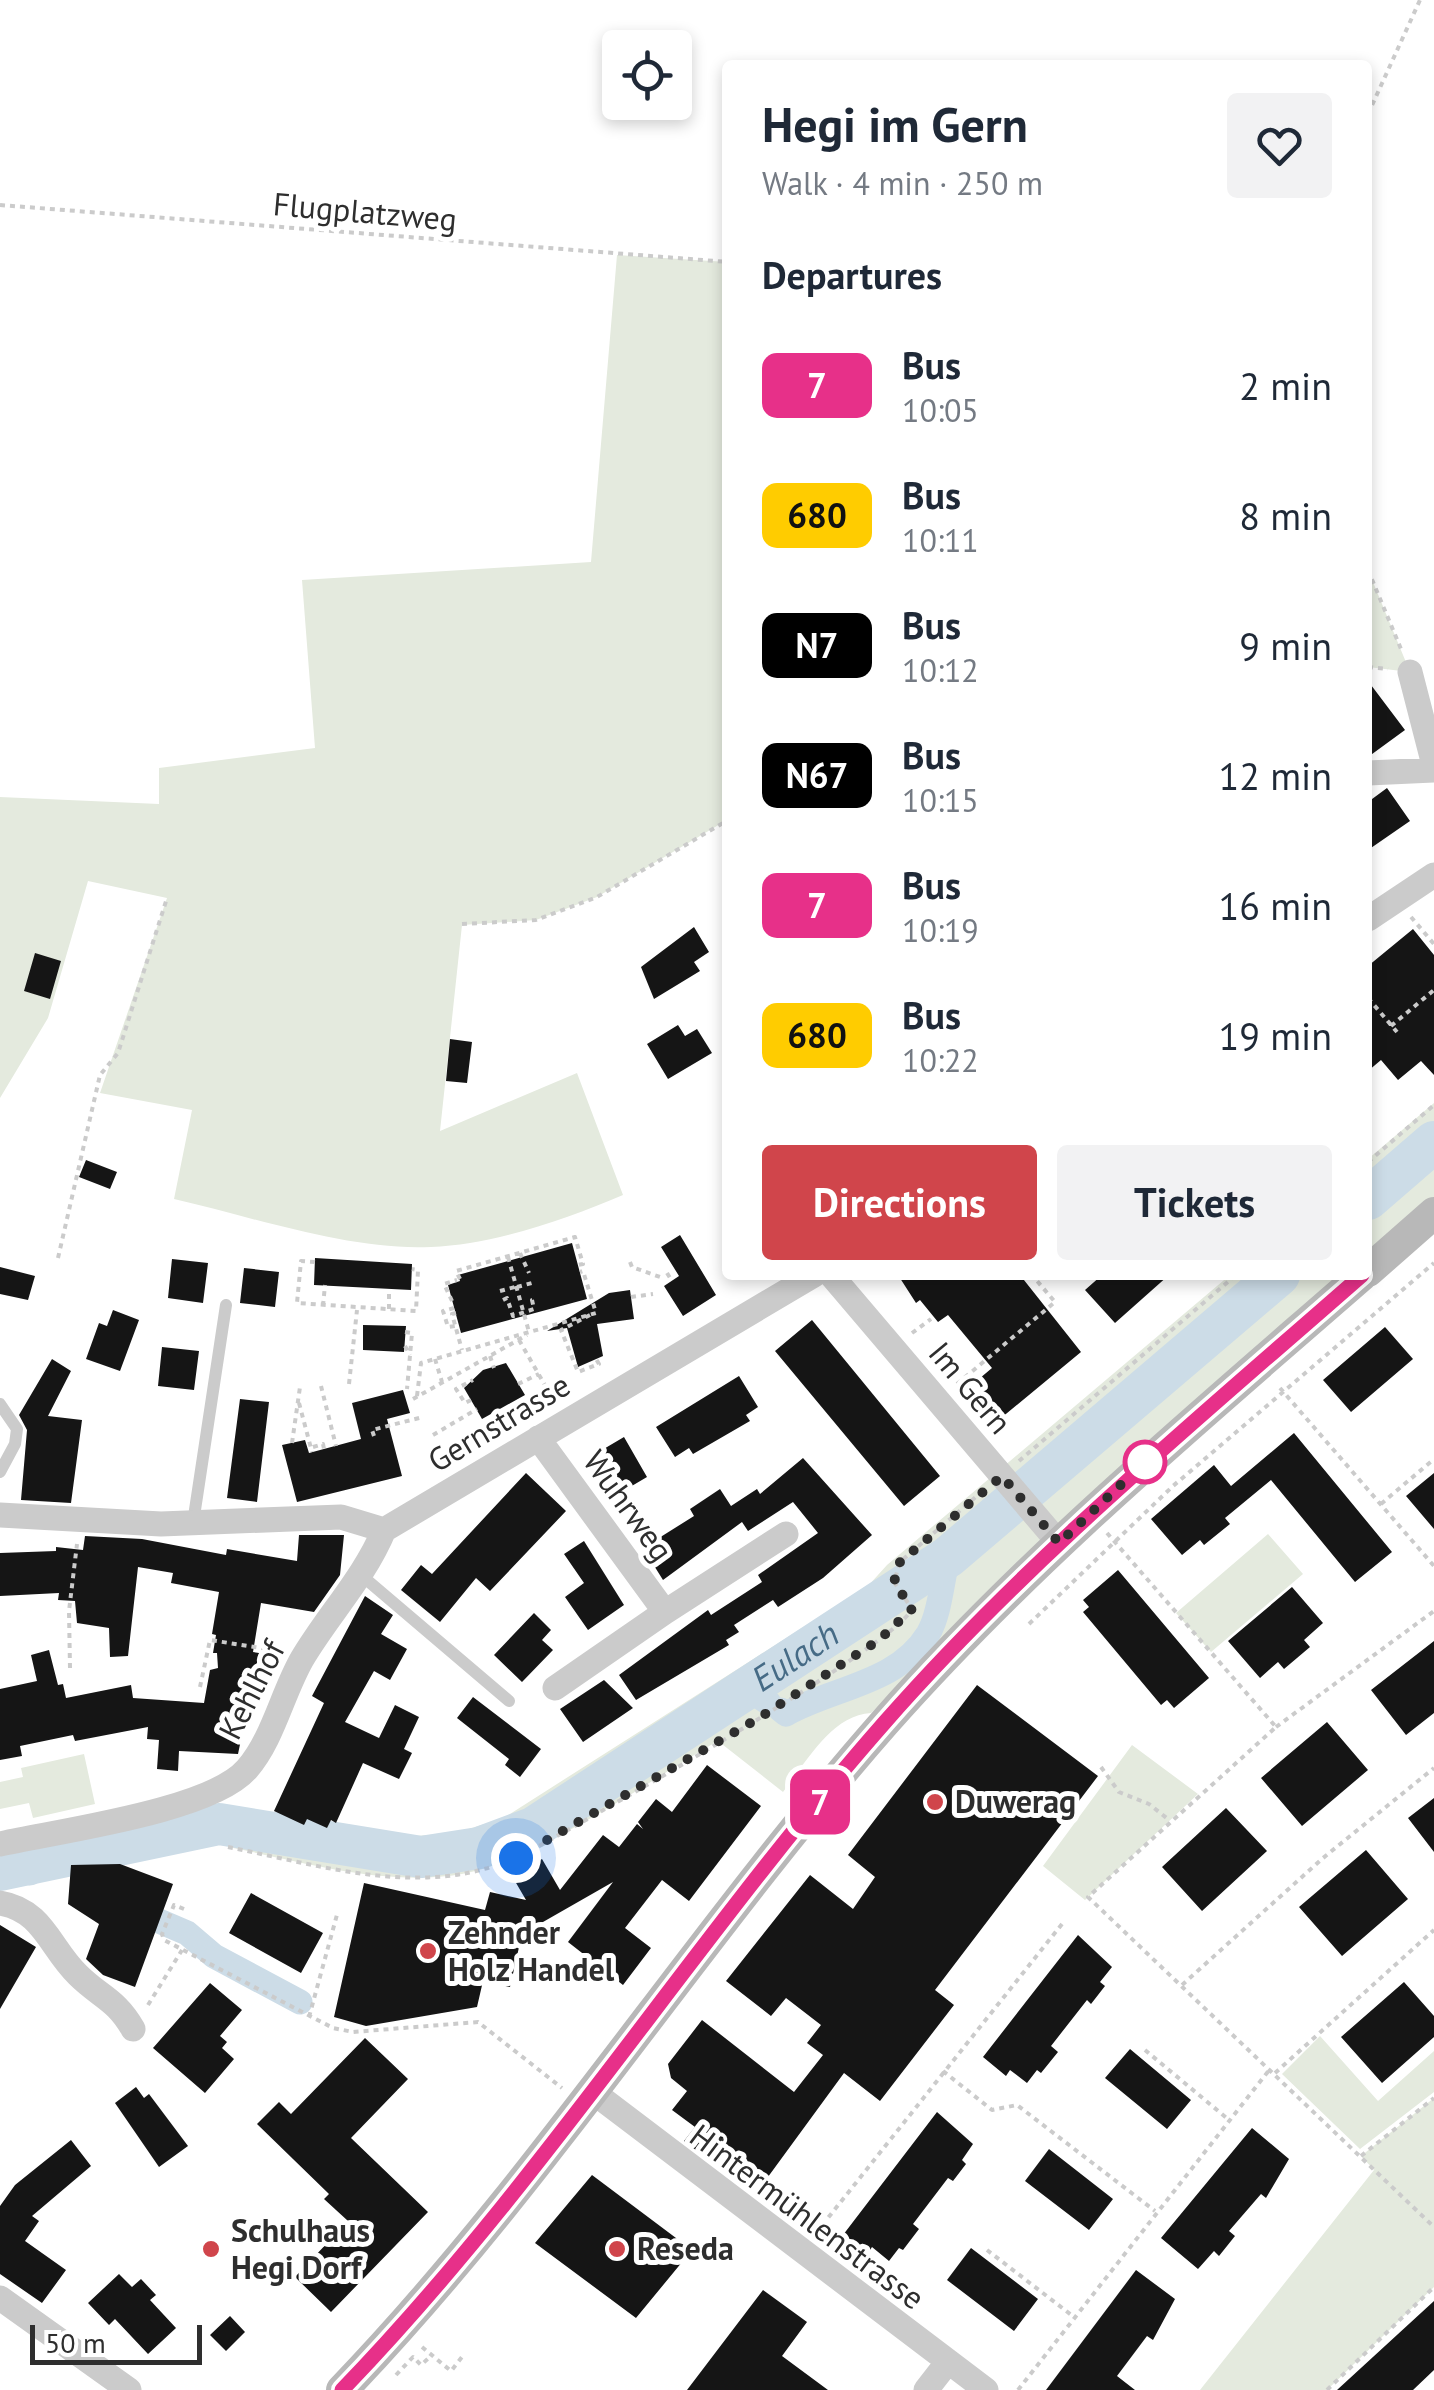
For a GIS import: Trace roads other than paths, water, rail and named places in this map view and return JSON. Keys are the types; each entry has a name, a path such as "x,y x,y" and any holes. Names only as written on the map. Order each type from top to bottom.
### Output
{"main road":[{"path":"1372,1267 1434,1213"},
{"path":"342,2390 465,2252 582,2093 884,1723 1059,1543 1145,1462 1357,1280"}],"street":[{"path":"1372,772 1434,768 1410,672"},
{"path":"1372,916 1434,875"},
{"name":"Gernstrasse","path":"384,1530 806,1280"},
{"name":"Im Gern","path":"836,1280 1059,1543"},
{"name":"Wuhrweg","path":"538,1438 665,1612"},
{"path":"0,1516 193,1523 341,1517 384,1530"},
{"name":"Kehlhof","path":"0,1844 188,1802 226,1787 258,1753 304,1655 361,1575 384,1530"},
{"name":"Wuhrweg","path":"555,1688 786,1534"},
{"path":"0,1903 32,1916 74,1971 110,1998 133,2029"},
{"name":"Hintermühlenstrasse","path":"582,2093 986,2390"},
{"path":"0,2298 129,2390"},
{"path":"926,2390 947,2363"}],"lane":[{"path":"193,1523 226,1305"},
{"path":"0,1404 14,1421 16,1436 0,1472"},
{"path":"361,1575 509,1701"}],"waterway":[{"name":"Eulach","path":"1372,1196 1434,1142"},
{"name":"Eulach","path":"0,1870 219,1824 421,1857 479,1848 533,1828 948,1557 1273,1280"},
{"path":"781,1710 786,1714 863,1683 915,1651 935,1617 948,1557"},
{"path":"749,1690 769,1703"},
{"path":"18,1866 30,1873"},
{"path":"159,1921 187,1933 214,1956 300,2002"}],"place":[{"name":"Duwerag","path":"935,1802"},
{"name":"Zehnder Holz Handel","path":"428,1951"},
{"name":"Schulhaus Hegi Dorf","path":"211,2249"},
{"name":"Reseda","path":"617,2249"}]}
